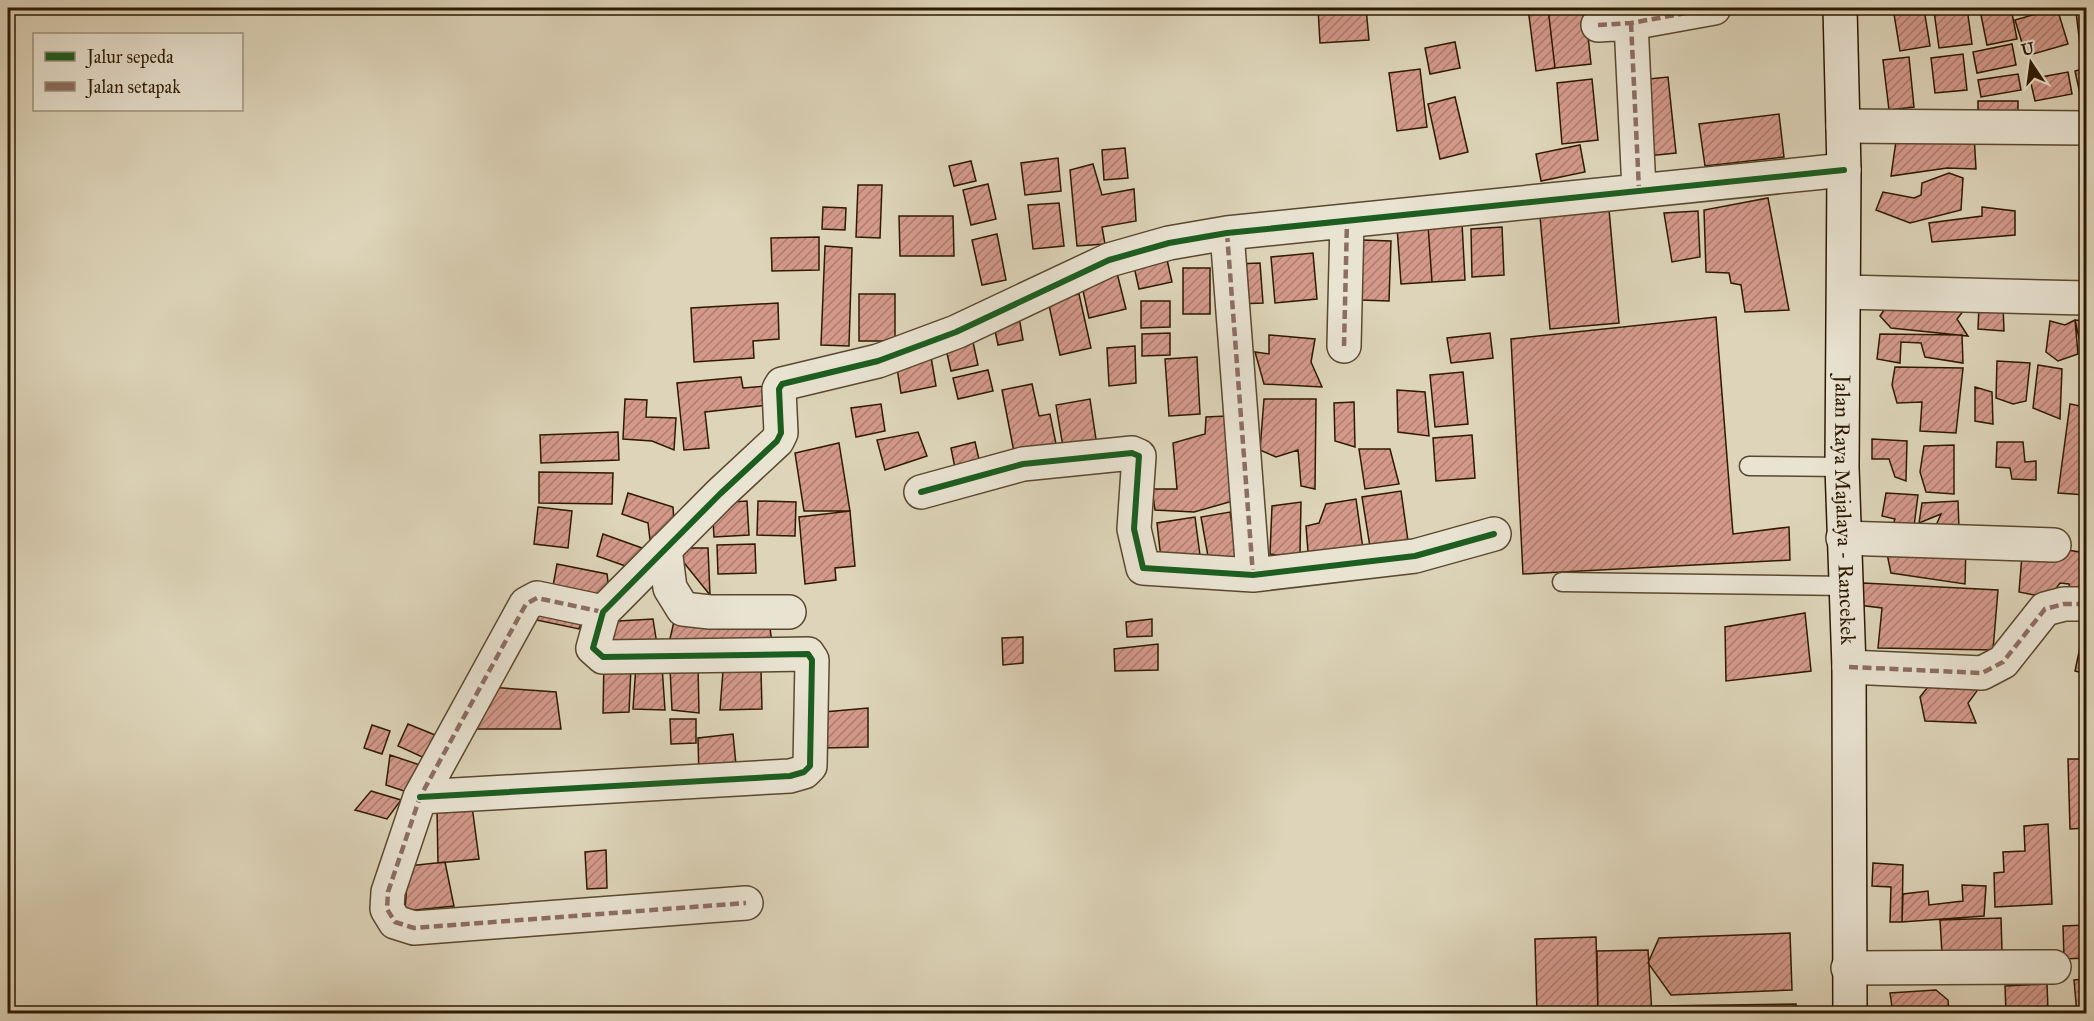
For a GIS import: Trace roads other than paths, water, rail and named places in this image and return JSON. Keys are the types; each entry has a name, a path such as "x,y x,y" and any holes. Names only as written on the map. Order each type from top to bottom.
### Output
{"street":[{"path":"1598,25 1631,23 1714,8"},
{"name":"Jalan Raya Majalaya - Rancekek","path":"1840,8 1844,170 1842,467 1849,667 1848,968 1850,1014"},
{"path":"1631,23 1639,190"},
{"path":"1843,126 2086,128"},
{"path":"420,797 790,776 808,770 810,766 812,660 808,654 603,657 593,648 603,612 720,494 777,441 781,433 779,389 782,384 878,361 912,349 1009,308 1109,260 1169,243 1227,233 1844,170"},
{"path":"1344,346 1347,221"},
{"path":"1227,233 1253,575"},
{"path":"1844,292 2086,298"},
{"path":"921,492 1023,464 1132,453 1139,456 1134,529 1143,568 1253,575 1416,556 1494,534"},
{"path":"1843,538 2054,545"},
{"path":"665,549 670,588 683,609 710,612 789,612"},
{"path":"603,612 537,598 526,604 420,797 388,892 387,909 395,921 414,928 746,903"},
{"path":"1849,667 1982,673 2003,662 2045,609 2064,604 2086,604"},
{"path":"1848,968 2055,967"}],"lane":[{"path":"1749,466 1842,467"},
{"path":"1562,582 1845,586"}]}
